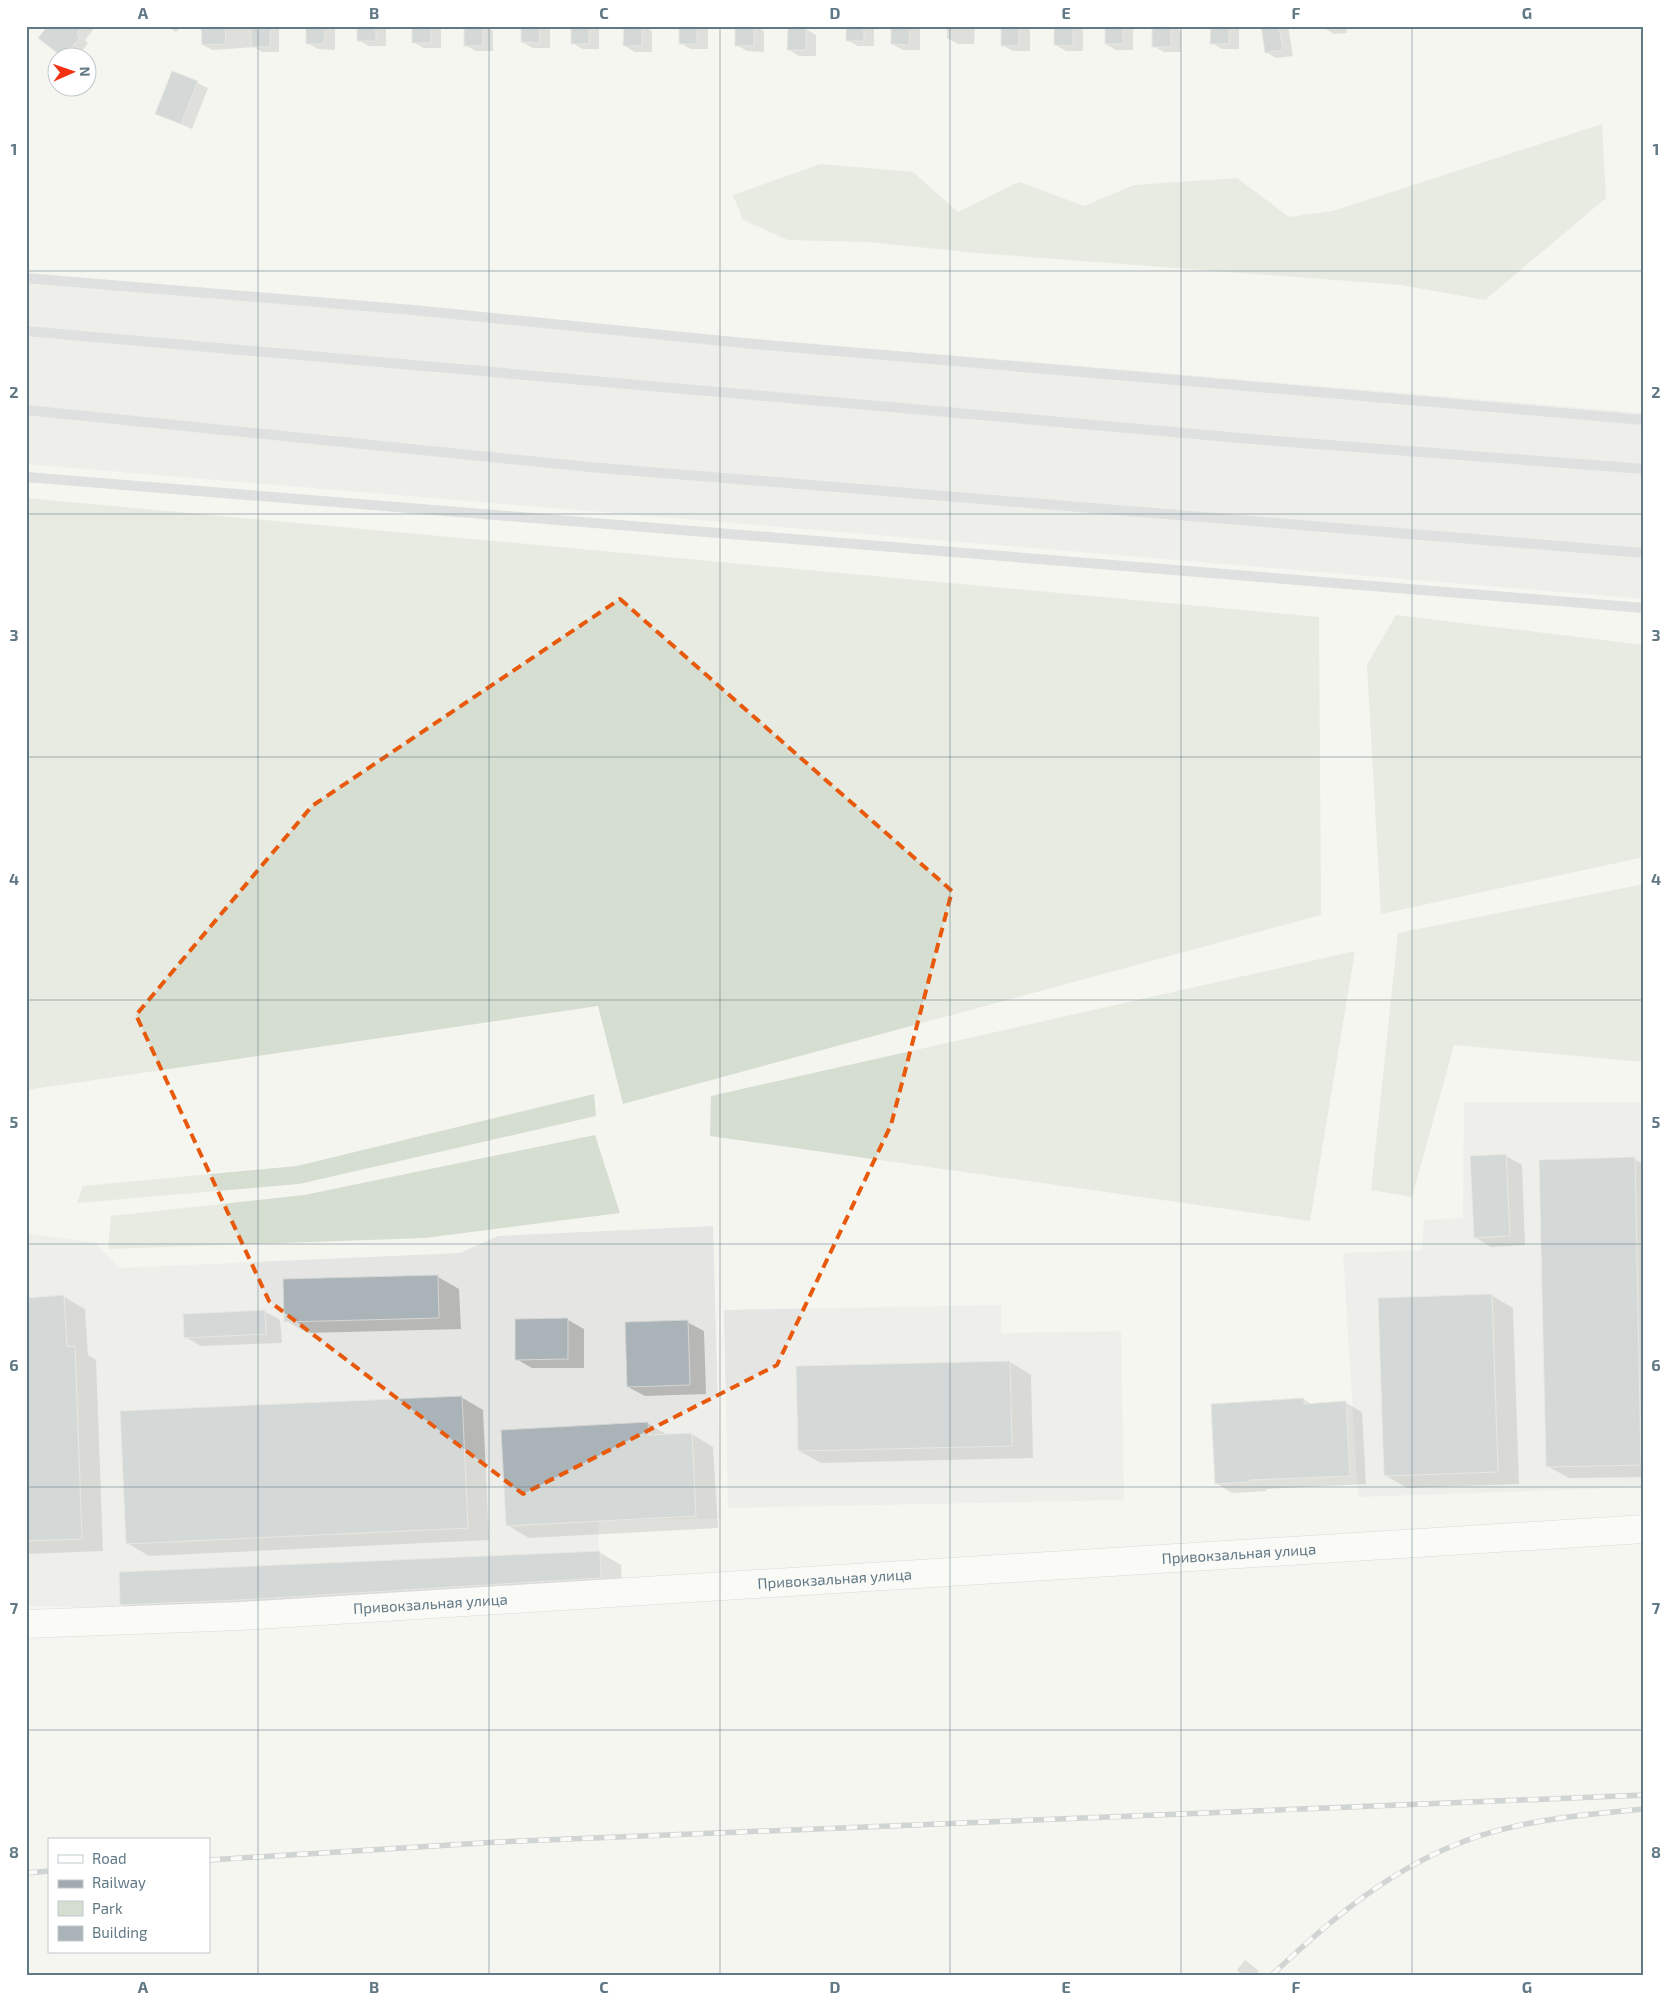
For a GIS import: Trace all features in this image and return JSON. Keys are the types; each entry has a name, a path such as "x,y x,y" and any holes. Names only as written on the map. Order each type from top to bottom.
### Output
{"main road":[{"name":"Привокзальная улица","path":"26,1624 241,1616 1644,1529"}],"lane":[{"path":"26,278 413,310 773,346 1644,420"},
{"path":"26,330 1256,439 1644,469"},
{"path":"26,410 588,467 1644,553"},
{"path":"26,477 1644,608"}],"highlighted area":[{"path":"620,599 952,891 891,1125 777,1365 523,1494 269,1301 136,1015 312,806"}],"shaded area":[{"path":"26,278 1644,413 1644,599 26,464"},
{"path":"1464,1102 1644,1102 1644,1487 1358,1497 1343,1253 1422,1250 1424,1220 1463,1218"},
{"path":"713,1226 721,1518 598,1521 600,1585 118,1608 26,1606 26,1233 96,1243 119,1268 460,1253 498,1236"},
{"path":"1001,1305 1001,1333 1121,1331 1124,1500 728,1508 724,1310"}],"green space":[{"path":"1602,124 1606,198 1485,300 1401,285 977,253 868,242 788,240 743,220 733,195 820,164 913,172 958,212 1019,182 1084,206 1134,185 1237,178 1289,217 1333,211"},
{"path":"26,498 1319,617 1321,915 623,1104 598,1006 26,1090"},
{"path":"1396,615 1644,645 1644,857 1381,914 1367,665"},
{"path":"1644,884 1644,1062 1454,1045 1412,1197 1371,1190 1398,933"},
{"path":"1355,951 1310,1221 710,1136 711,1096"},
{"path":"594,1094 596,1116 299,1184 77,1203 83,1186 297,1166"},
{"path":"595,1135 620,1213 425,1238 108,1249 111,1216 304,1195"}],"building":[{"path":"48,26 83,26 77,34 80,37 72,48 51,48 38,38"},
{"path":"201,26 225,26 226,44 202,45"},
{"path":"251,26 270,26 270,47 251,47"},
{"path":"306,26 325,26 324,44 306,44"},
{"path":"357,26 376,26 376,41 357,41"},
{"path":"412,26 431,26 431,43 412,43"},
{"path":"464,26 483,26 483,46 464,46"},
{"path":"521,26 540,26 539,43 521,42"},
{"path":"571,26 589,26 589,44 571,44"},
{"path":"624,26 642,26 642,46 623,46"},
{"path":"679,26 697,26 697,44 679,44"},
{"path":"735,26 754,26 754,46 735,46"},
{"path":"846,26 864,26 864,41 846,41"},
{"path":"891,26 910,26 909,45 891,44"},
{"path":"1001,26 1019,26 1019,46 1001,46"},
{"path":"1054,26 1073,26 1073,46 1054,45"},
{"path":"1105,26 1123,26 1123,44 1105,44"},
{"path":"1152,26 1171,26 1171,47 1152,47"},
{"path":"1211,26 1229,26 1229,44 1210,44"},
{"path":"1261,26 1279,26 1283,50 1265,53"},
{"path":"788,27 806,28 806,50 787,50"},
{"path":"172,71 198,81 181,124 155,114"},
{"path":"1506,1154 1510,1236 1474,1238 1470,1156"},
{"path":"1635,1157 1641,1465 1546,1467 1539,1160"},
{"path":"438,1275 439,1318 284,1322 283,1279"},
{"path":"1492,1294 1498,1472 1384,1476 1378,1298"},
{"path":"64,1295 67,1347 75,1346 82,1539 26,1541 26,1298"},
{"path":"265,1310 266,1334 184,1338 183,1314"},
{"path":"568,1318 568,1359 515,1360 515,1319"},
{"path":"688,1320 690,1385 627,1387 625,1322"},
{"path":"1010,1361 1012,1446 798,1451 796,1366"},
{"path":"462,1396 468,1528 126,1544 120,1411"},
{"path":"1304,1398 1304,1404 1346,1401 1350,1476 1250,1480 1250,1482 1215,1484 1211,1404"},
{"path":"648,1422 649,1435 692,1433 696,1516 506,1526 501,1430"},
{"path":"600,1551 601,1578 240,1600 120,1605 119,1572"}],"railway":[{"path":"210,1860 498,1842 1644,1795"},
{"path":"1272,1975 1295,1953 1368,1894 1421,1861 1449,1847 1519,1825 1582,1815 1644,1809"},
{"path":"26,1873 48,1871"}]}
